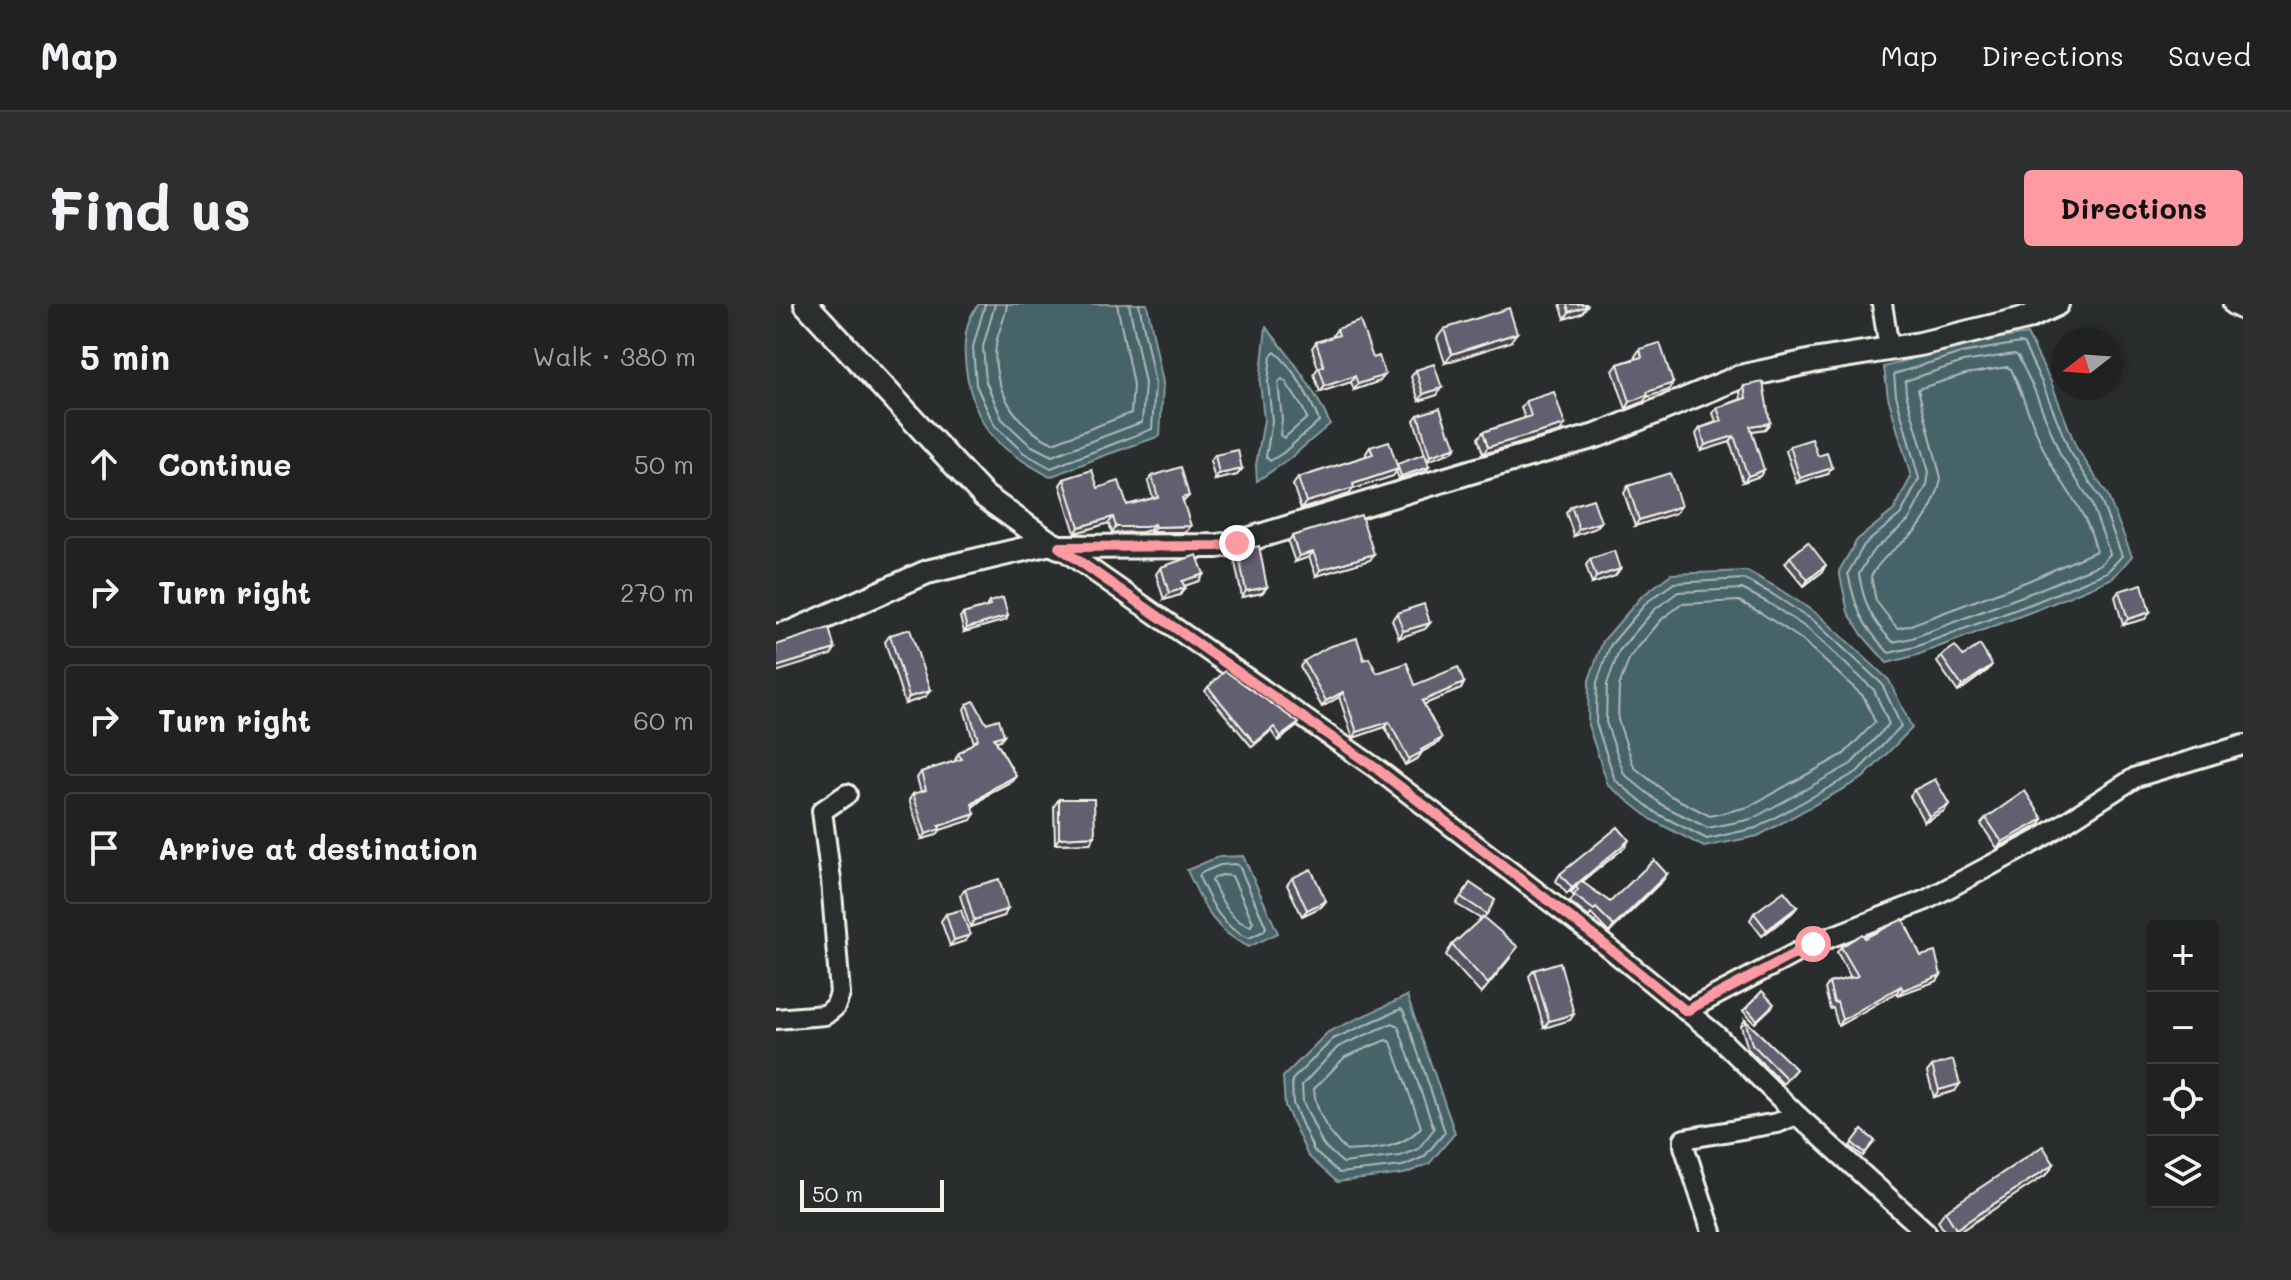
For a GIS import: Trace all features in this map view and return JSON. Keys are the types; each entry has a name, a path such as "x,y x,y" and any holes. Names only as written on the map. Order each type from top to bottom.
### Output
{"street":[{"path":"806,304 984,496 1377,769 1588,931 1715,1034 1797,1115 1926,1232"},
{"path":"1882,304 1889,348"},
{"path":"776,636 792,632 927,572 1055,545 1217,546 1237,543 1599,435 1740,377 1920,344 2027,318 2057,304"},
{"path":"2235,304 2243,308"},
{"path":"1686,1011 1813,944 1926,900 2038,840 2136,777 2243,745"},
{"path":"776,1019 825,1015 835,1007 840,994 822,811 847,794"},
{"path":"1712,1232 1684,1139 1777,1123 1797,1115"}],"water":[{"path":"979,304 1147,304 1163,383 1160,436 1050,477 1007,450 986,428 969,383 966,331"},
{"path":"1266,327 1302,374 1330,424 1288,460 1257,481 1256,465 1264,420 1260,382"},
{"path":"2027,334 2051,382 2051,400 2058,400 2076,447 2107,494 2132,556 2113,578 1917,655 1887,663 1863,636 1848,612 1839,571 1857,540 1894,510 1911,477 1888,397 1884,367 1959,345"},
{"path":"1747,571 1819,615 1889,680 1912,728 1863,778 1758,836 1704,847 1652,820 1608,785 1588,725 1589,680 1603,641 1641,597 1671,574"},
{"path":"1243,856 1278,933 1249,947 1217,924 1187,870 1218,857"},
{"path":"1407,996 1455,1133 1429,1164 1404,1174 1337,1182 1308,1156 1285,1106 1283,1077 1328,1032"}],"building":[{"path":"1567,304 1586,304 1587,306 1569,312"},
{"path":"1509,308 1517,333 1452,354 1444,329"},
{"path":"1360,321 1373,358 1379,356 1385,375 1358,384 1355,376 1325,386 1319,367 1324,366 1316,342 1339,335 1337,329"},
{"path":"1660,343 1673,383 1630,402 1618,364 1642,357 1640,349"},
{"path":"1434,364 1442,388 1423,394 1416,370"},
{"path":"1763,382 1770,423 1750,426 1764,470 1748,476 1734,436 1705,445 1700,428 1722,421 1717,408 1746,398 1744,386"},
{"path":"1554,392 1565,425 1488,447 1483,432 1531,416 1526,401"},
{"path":"1440,408 1456,447 1430,456 1418,415"},
{"path":"1812,439 1818,456 1827,453 1832,468 1800,478 1790,446"},
{"path":"1389,441 1398,469 1353,484 1354,488 1306,502 1298,478 1373,454 1370,447"},
{"path":"1238,450 1242,469 1219,474 1215,455"},
{"path":"1425,454 1429,467 1401,476 1397,464"},
{"path":"1181,467 1189,496 1182,498 1191,526 1155,527 1154,524 1116,527 1113,517 1079,527 1064,479 1092,470 1098,488 1119,481 1127,505 1158,497 1152,476"},
{"path":"1670,473 1681,506 1639,520 1628,486"},
{"path":"1593,499 1601,522 1579,529 1571,506"},
{"path":"1361,515 1374,554 1320,570 1313,552 1299,556 1292,536"},
{"path":"1808,542 1826,565 1808,580 1790,557"},
{"path":"1259,546 1267,587 1246,591 1238,551"},
{"path":"1614,551 1620,569 1596,577 1590,559"},
{"path":"1197,555 1204,574 1182,581 1185,588 1169,593 1161,567"},
{"path":"2142,584 2150,612 2128,619 2119,591"},
{"path":"1003,598 1008,616 967,628 963,614 990,606 989,602"},
{"path":"1424,604 1430,623 1403,631 1397,613"},
{"path":"829,628 835,649 776,667 776,645"},
{"path":"910,629 930,691 909,697 890,635"},
{"path":"1357,638 1364,660 1369,658 1377,673 1407,663 1415,685 1458,667 1464,683 1422,701 1442,738 1409,759 1389,722 1357,732 1343,692 1326,701 1304,661 1328,647"},
{"path":"1980,645 1992,665 1962,686 1941,656 1955,646 1963,656"},
{"path":"1225,671 1299,723 1281,736 1274,727 1255,743 1208,687"},
{"path":"974,701 986,723 999,719 1004,735 994,738 1016,776 972,804 975,814 939,826 940,829 926,834 913,794 926,790 921,772 962,759 958,754 978,739 967,704"},
{"path":"1935,779 1949,804 1929,816 1914,790"},
{"path":"2025,791 2043,819 2002,842 1986,818"},
{"path":"1059,799 1094,799 1095,836 1059,838"},
{"path":"1618,827 1629,840 1572,888 1560,874"},
{"path":"1654,860 1667,874 1614,926 1596,908 1594,910 1574,895 1581,881 1610,902"},
{"path":"1311,869 1326,901 1307,910 1292,878"},
{"path":"999,879 1008,909 974,920 965,889"},
{"path":"1470,883 1495,900 1487,914 1461,897"},
{"path":"1784,891 1797,907 1767,930 1754,913"},
{"path":"961,910 970,935 954,940 946,914"},
{"path":"1483,917 1518,947 1488,984 1452,945"},
{"path":"1903,919 1921,956 1935,952 1941,975 1903,990 1901,986 1842,1020 1829,983 1858,976 1841,947 1862,934 1865,938"},
{"path":"1560,962 1574,1014 1549,1021 1534,970"},
{"path":"1762,991 1774,1004 1757,1020 1746,1008"},
{"path":"1745,1020 1796,1069 1787,1079 1752,1044"},
{"path":"1953,1060 1960,1084 1939,1090 1932,1066"},
{"path":"1862,1130 1875,1141 1865,1153 1852,1143"},
{"path":"2043,1146 2054,1164 1956,1229 1945,1211"}],"route":[{"path":"1237,543 1217,546 1059,547 1377,769 1588,931 1686,1011 1813,944"}]}
